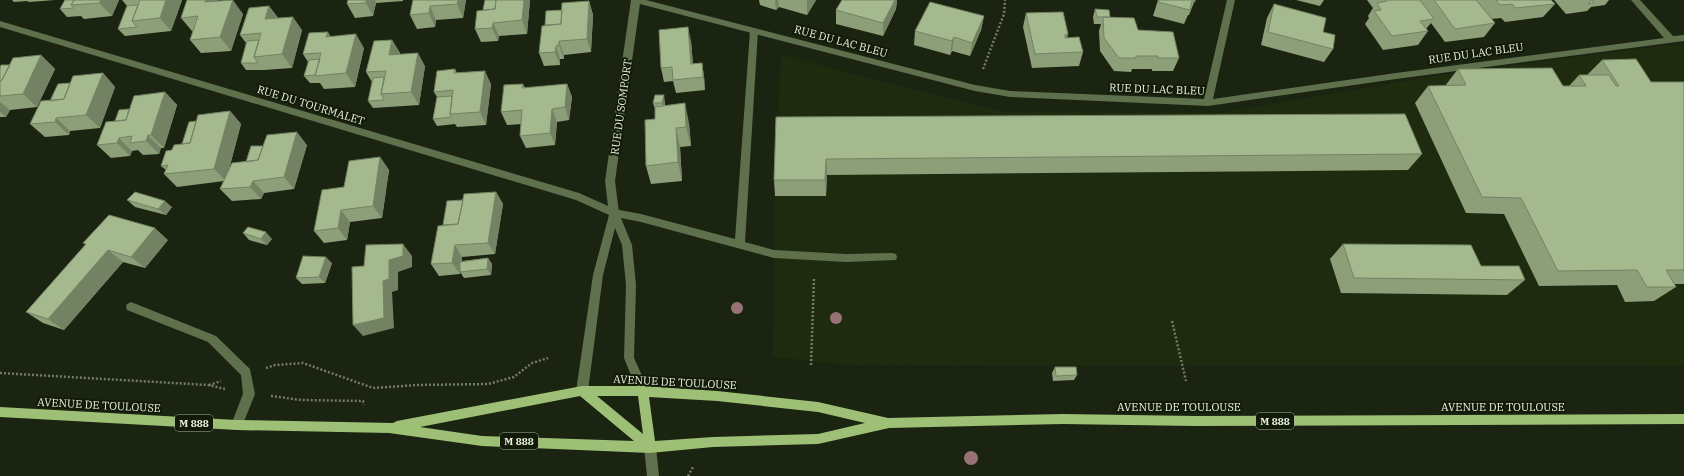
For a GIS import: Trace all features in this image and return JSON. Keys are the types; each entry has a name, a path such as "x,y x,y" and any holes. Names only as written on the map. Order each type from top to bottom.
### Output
{"main road":[{"name":"AVENUE DE TOULOUSE","path":"389,428 582,391 643,391 716,396 818,407 889,423"},
{"path":"582,391 650,447"},
{"path":"643,391 650,447"},
{"name":"AVENUE DE TOULOUSE","path":"0,412 237,425 389,428 482,441 650,447 713,442 818,439 889,423 1063,419 1195,421 1684,419"},
{"name":"AVENUE DE TOULOUSE","path":"1662,420 1684,423"}],"street":[{"name":"RUE DU LAC BLEU","path":"636,0 975,88 1010,94 1208,103 1396,76 1684,38"},
{"name":"RUE DU SOMPORT","path":"636,0 610,181 614,213 627,245 631,285 629,358 643,391"},
{"path":"1208,103 1231,0"},
{"path":"1635,0 1670,39"},
{"name":"RUE DU TOURMALET","path":"0,24 579,197 614,213 640,218 774,254 846,258 892,257"},
{"path":"740,245 754,31"},
{"name":"RUE DU SOMPORT","path":"582,391 598,275 614,213"},
{"path":"131,307 212,339 246,373 249,394 237,425"},
{"path":"650,447 653,476"}],"path":[{"path":"975,88 1004,14 1005,0"},
{"path":"811,365 816,256"},
{"path":"1172,321 1186,381"},
{"path":"208,385 275,365 303,363 373,388 418,385 488,384 514,377 532,363 548,358"},
{"path":"0,373 208,385 249,394 301,400 363,401 371,428"},
{"path":"688,476 693,469"}],"shaded area":[{"path":"1684,43 1684,366 851,365 773,357 775,196 781,55 1003,112 1221,113 1445,74"}],"building":[{"path":"65,0 74,0 71,5 74,8 60,9"},
{"path":"74,0 101,0 99,3 71,5"},
{"path":"140,0 166,0 160,18 132,21"},
{"path":"187,0 206,0 205,2 233,0 220,37 190,40 198,16 181,18"},
{"path":"348,0 366,0 366,3 347,4"},
{"path":"413,0 458,0 457,4 430,6 429,13 410,15"},
{"path":"485,0 496,0 495,9 483,10"},
{"path":"496,0 524,0 522,20 493,23 492,28 475,29 477,11 495,9"},
{"path":"842,0 895,0 883,23 836,10"},
{"path":"1159,0 1195,0 1195,2 1192,1 1190,10 1158,2"},
{"path":"1386,0 1420,0 1434,19 1420,21 1428,31 1392,36 1374,11 1381,10 1377,3 1387,1"},
{"path":"1434,0 1476,0 1495,23 1455,29"},
{"path":"1496,0 1551,0 1555,4 1516,8 1512,4 1500,5"},
{"path":"589,1 587,39 559,41 559,45 556,46 555,52 539,53 542,26 561,24 562,3"},
{"path":"930,2 984,16 972,43 954,37 952,41 915,31"},
{"path":"1274,4 1326,18 1323,32 1335,35 1333,49 1268,32"},
{"path":"138,5 132,21 137,27 118,29 127,6"},
{"path":"269,6 265,19 293,17 282,54 254,57 261,33 240,35 249,8"},
{"path":"1095,9 1109,10 1110,17 1097,17"},
{"path":"562,10 561,24 545,25 546,11"},
{"path":"1063,12 1068,34 1065,35 1065,38 1079,37 1083,52 1035,54 1026,13"},
{"path":"1103,17 1134,18 1138,30 1173,32 1179,58 1136,56 1136,58 1119,58 1104,38"},
{"path":"688,27 691,64 702,63 703,77 673,80 672,67 661,68 659,30"},
{"path":"328,32 326,37 356,34 346,73 315,76 321,53 303,54 309,33"},
{"path":"259,40 254,57 258,63 241,63 247,41"},
{"path":"392,40 389,55 418,53 411,92 381,94 386,71 366,72 374,41"},
{"path":"41,55 23,94 0,96 0,81 2,80 13,58"},
{"path":"320,59 315,75 304,76 309,60"},
{"path":"1636,59 1651,82 1684,82 1684,270 1666,270 1676,287 1647,287 1637,270 1558,271 1521,198 1482,197 1428,86 1466,85 1458,69 1552,68 1563,86 1586,86 1579,75 1609,75 1616,86 1619,86 1602,60"},
{"path":"1,65 10,65 0,81 0,68"},
{"path":"455,69 454,73 485,71 480,112 450,114 453,90 434,92 437,71"},
{"path":"103,73 86,115 56,118 55,122 30,124 41,101 64,99 73,76"},
{"path":"384,77 381,94 384,100 368,101 373,78"},
{"path":"70,83 64,99 50,101 58,84"},
{"path":"523,84 522,88 567,84 565,107 552,109 550,133 520,136 522,110 501,112 504,85"},
{"path":"165,92 151,135 148,135 146,141 130,143 132,136 119,138 117,143 97,145 106,122 126,120 134,96"},
{"path":"655,95 664,95 662,103 653,103"},
{"path":"452,96 451,117 433,119 437,97"},
{"path":"685,103 686,127 676,128 678,162 646,166 645,120 655,119 655,107"},
{"path":"129,109 126,120 115,121 119,110"},
{"path":"230,111 214,169 164,174 168,165 161,166 166,151 172,150 174,145 190,143 198,115"},
{"path":"1405,114 1422,154 826,159 825,180 774,180 776,117"},
{"path":"196,121 190,143 182,144 189,122"},
{"path":"297,132 284,177 253,181 250,187 220,189 232,163 258,160 267,135"},
{"path":"251,146 263,146 258,160 246,162"},
{"path":"380,157 373,206 341,210 338,228 314,231 322,190 344,187 349,161"},
{"path":"135,192 165,201 158,209 127,200"},
{"path":"496,192 488,243 455,245 452,263 431,264 438,226 458,224 464,194"},
{"path":"463,200 458,224 443,225 447,201"},
{"path":"109,215 155,228 131,257 108,250 48,319 26,312 86,244 83,243"},
{"path":"248,227 266,232 261,239 243,233"},
{"path":"403,244 403,256 389,260 389,279 383,281 384,318 353,325 352,267 364,266 366,245"},
{"path":"1343,244 1471,245 1481,266 1519,266 1525,280 1354,278"},
{"path":"303,256 326,257 319,277 296,278"},
{"path":"488,258 487,269 460,272 460,262"},
{"path":"1055,367 1076,367 1077,375 1056,376"}]}
